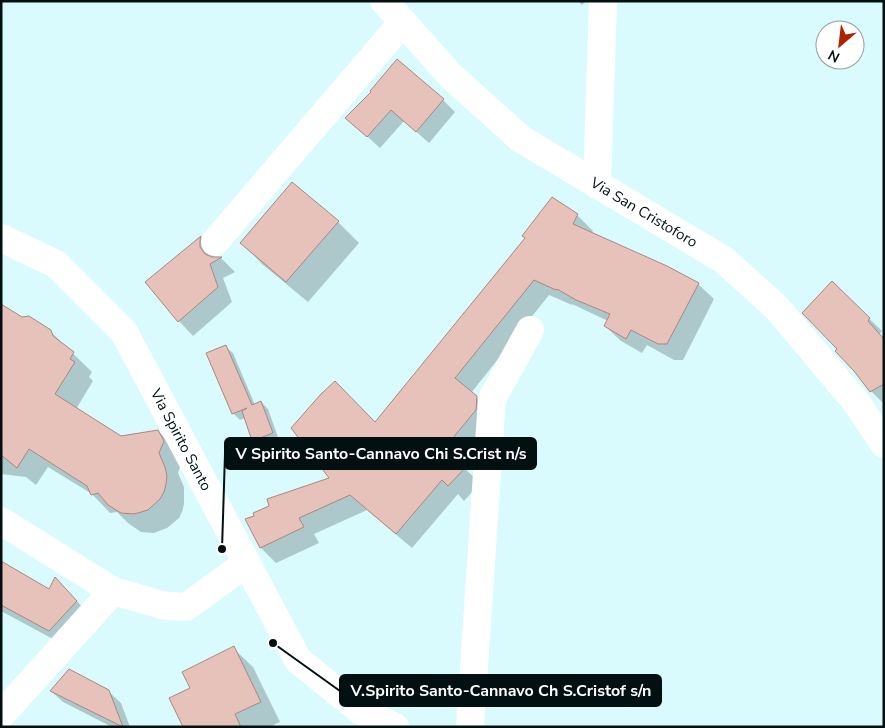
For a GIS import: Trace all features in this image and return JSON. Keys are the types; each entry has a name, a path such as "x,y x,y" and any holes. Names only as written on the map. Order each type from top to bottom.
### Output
{"street":[{"name":"Via San Cristoforo","path":"384,1 451,76 521,139 724,260 777,308 856,402 884,444"},
{"path":"598,185 603,1"},
{"path":"215,242 402,22"},
{"name":"Via Spirito Santo","path":"1,238 56,264 124,332 298,660 361,711 395,727"},
{"path":"470,727 492,399 530,330"},
{"path":"1,521 113,591 166,606 186,608 246,562"},
{"path":"1,715 113,591"}],"building":[{"path":"397,59 444,99 416,132 391,110 367,137 345,118 371,92"},
{"path":"292,182 339,221 286,282 240,243"},
{"path":"552,197 578,214 573,224 667,266 699,283 667,344 658,344 631,330 626,339 604,326 610,314 534,280 455,378 477,396 476,410 443,450 466,467 448,486 442,480 396,534 350,495 299,518 304,527 260,548 245,519 254,516 253,513 269,506 267,499 329,478 291,428 335,381 375,422 525,238 522,236"},
{"path":"201,236 200,247 205,254 212,257 222,257 210,264 218,287 178,322 145,282"},
{"path":"832,281 870,318 868,321 884,339 884,384 870,392 835,351 837,349 802,313"},
{"path":"1,304 22,317 29,316 51,330 53,336 74,352 70,359 75,362 55,394 121,436 158,430 164,441 159,453 165,467 166,484 160,499 148,510 134,514 121,513 108,505 98,493 91,495 87,486 29,449 17,468 1,455"},
{"path":"226,345 252,405 261,401 273,433 252,441 242,411 247,408 232,414 206,353"},
{"path":"1,561 49,589 55,577 77,601 49,631 1,605"},
{"path":"234,646 261,702 235,714 241,727 183,727 169,698 190,688 182,672"},
{"path":"69,669 109,690 123,727 50,691"}],"place":[{"name":"V Spirito Santo-Cannavo Chi S.Crist n/s","path":"222,549"},
{"name":"V.Spirito Santo-Cannavo Ch S.Cristof s/n","path":"273,643"}]}
